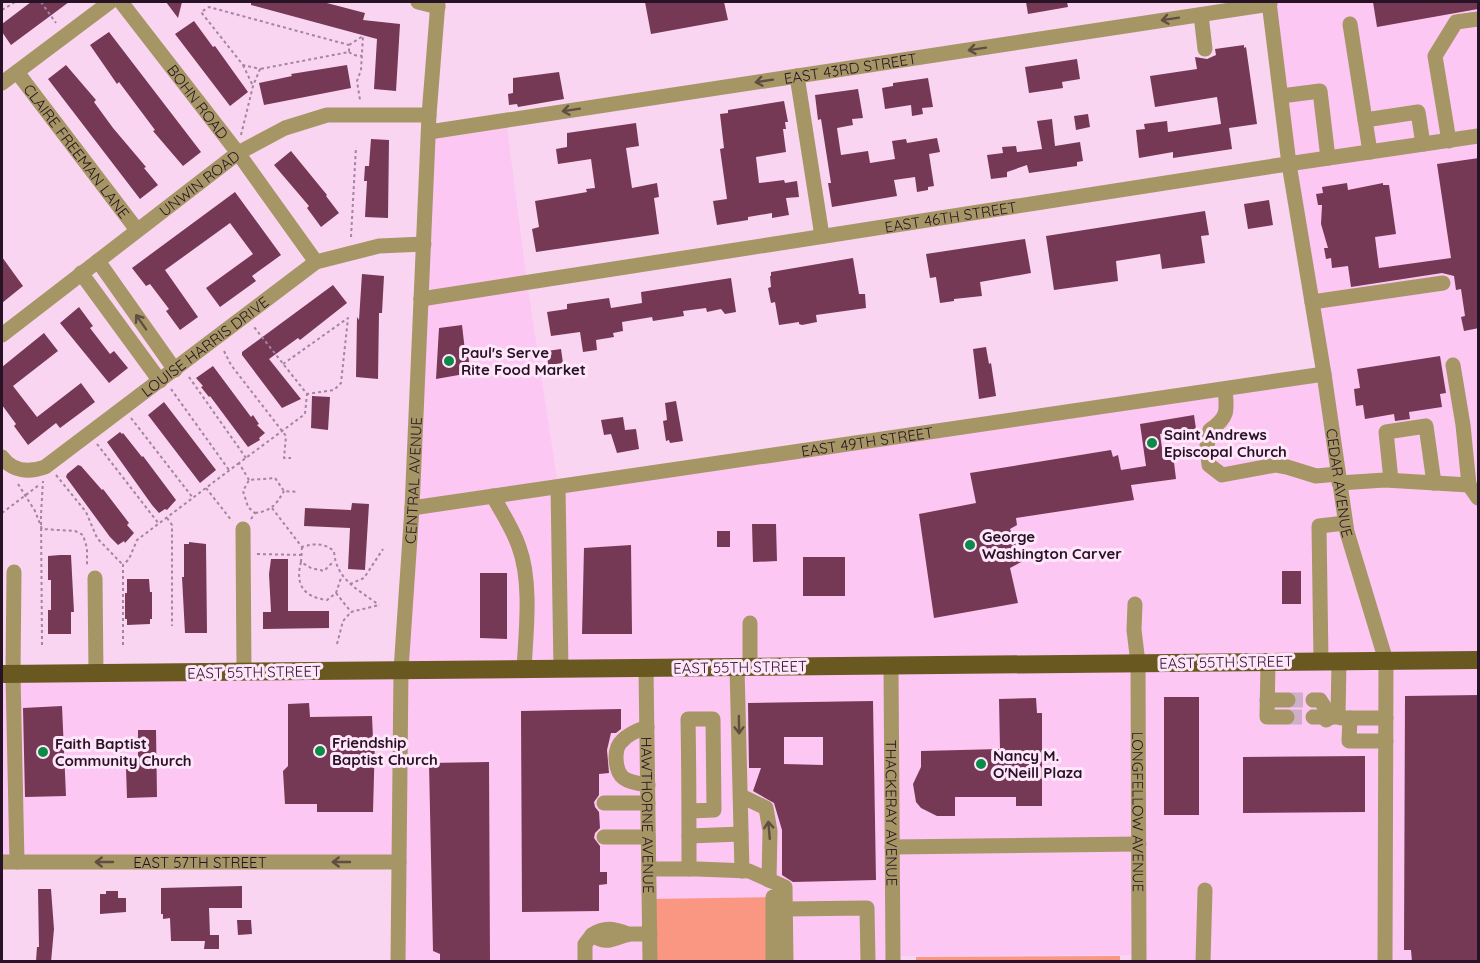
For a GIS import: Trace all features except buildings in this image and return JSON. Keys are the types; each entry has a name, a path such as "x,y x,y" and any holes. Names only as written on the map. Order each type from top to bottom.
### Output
{"main road":[{"name":"EAST 55TH STREET","path":"7,674 1479,660"}],"street":[{"path":"2,83 110,2"},
{"name":"BOHN ROAD","path":"121,2 238,153 316,262"},
{"path":"418,2 438,4"},
{"name":"EAST 43RD STREET","path":"429,132 1269,3"},
{"name":"CEDAR AVENUE","path":"1269,3 1289,164 1324,374 1345,524 1386,661 1385,962"},
{"name":"CENTRAL AVENUE","path":"398,962 400,670 412,508 429,115 438,4"},
{"path":"1201,15 1205,49"},
{"path":"1449,141 1435,56 1456,22 1479,19"},
{"path":"1350,24 1370,152"},
{"name":"CLAIRE FREEMAN LANE","path":"17,72 137,230"},
{"path":"797,76 822,236"},
{"path":"1281,96 1320,91 1328,158"},
{"path":"1365,120 1418,112 1423,144"},
{"name":"UNWIN ROAD","path":"2,334 238,153 285,128 327,115 429,115"},
{"name":"EAST 46TH STREET","path":"421,299 1479,136"},
{"name":"LOUISE HARRIS DRIVE","path":"2,457 7,465 23,470 37,470 45,467 181,372 316,262 379,246 424,244"},
{"path":"98,261 181,372"},
{"path":"81,273 165,384"},
{"path":"1312,302 1443,283"},
{"path":"1453,365 1463,425 1469,485 1479,498"},
{"name":"EAST 49TH STREET","path":"412,508 1324,374"},
{"path":"1225,388 1226,413 1222,422 1210,430 1207,446 1209,465 1222,475 1276,465 1287,466 1316,476 1469,485"},
{"path":"1391,480 1386,432 1426,426 1434,483"},
{"path":"558,487 561,669"},
{"path":"494,496 519,545 524,562 526,594 524,669"},
{"path":"1345,524 1319,526 1330,661 1340,718 1349,741 1386,741"},
{"path":"241,525 244,672"},
{"path":"9,862 7,674 14,572"},
{"path":"91,574 96,673"},
{"name":"LONGFELLOW AVENUE","path":"1135,604 1134,630 1138,663 1139,962"},
{"path":"742,871 744,667 750,623"},
{"path":"1268,662 1267,717 1282,719"},
{"name":"THACKERAY AVENUE","path":"891,665 893,962"},
{"name":"HAWTHORNE AVENUE","path":"646,668 650,962"},
{"path":"1267,700 1288,700"},
{"path":"1313,700 1320,700 1340,718"},
{"path":"1313,721 1340,718 1386,718"},
{"path":"689,811 714,810 713,719 688,719 689,869"},
{"path":"647,727 627,736 620,742 616,751 617,771 622,778 648,785"},
{"path":"741,796 766,808 770,831 769,880"},
{"path":"604,803 648,803"},
{"path":"689,836 741,834"},
{"path":"604,837 648,837"},
{"path":"892,847 1139,844"},
{"name":"EAST 57TH STREET","path":"9,862 399,862"},
{"path":"649,869 742,871 785,887 786,962"},
{"path":"1203,962 1204,890"},
{"path":"773,897 773,962"},
{"path":"786,909 867,908 868,962"},
{"path":"585,962 585,944 600,929 615,929 628,934 650,934"}],"path":[{"path":"2,10 15,2"},
{"path":"41,2 56,23"},
{"path":"253,86 243,65 201,12 209,7 349,45 363,36 357,81 360,103"},
{"path":"349,45 349,52"},
{"path":"243,65 260,69 349,52 362,56"},
{"path":"240,138 253,86 260,69"},
{"path":"351,237 356,147"},
{"path":"283,364 348,318 341,383 334,390 307,394"},
{"path":"123,565 129,559 137,540 305,414 307,394 253,326"},
{"path":"222,348 231,365 286,436 284,458 291,458"},
{"path":"181,372 246,458"},
{"path":"165,384 229,470"},
{"path":"129,416 194,498"},
{"path":"96,442 159,524"},
{"path":"239,463 249,480"},
{"path":"55,472 86,512 97,538 123,565 123,645"},
{"path":"249,480 274,478 284,491 298,492"},
{"path":"14,479 35,511 42,529"},
{"path":"249,480 243,491 245,501 255,513"},
{"path":"2,513 43,481 42,645"},
{"path":"206,488 241,525 255,513 268,512 284,491"},
{"path":"272,508 302,547 298,575 302,588 315,599 327,600 336,593 342,577"},
{"path":"167,518 172,525 172,626"},
{"path":"42,529 75,531 83,535 91,574"},
{"path":"302,547 326,545 334,551 335,561 342,577 379,605 351,612 343,621 337,644"},
{"path":"350,584 364,578 383,549"},
{"path":"251,553 302,555"},
{"path":"301,562 311,568 324,571 335,561"},
{"path":"336,593 351,612"}],"shaded area":[{"path":"1269,2 1478,2 1478,961 1139,962 1138,955 894,956 893,962 398,961 399,863 2,862 2,674 400,670 429,132 506,120 527,282 558,486 1323,374"},
{"path":"773,897 773,961 650,961 649,899"},
{"path":"1120,956 1120,962 916,961 916,957"}],"tunnel":[{"path":"1288,700 1313,700"},
{"path":"1287,717 1313,717"}],"place":[{"name":"Paul's Serve Rite Food Market","path":"449,361"},
{"name":"Saint Andrews Episcopal Church","path":"1152,443"},
{"name":"George Washington Carver","path":"970,545"},
{"name":"Friendship Baptist Church","path":"320,751"},
{"name":"Faith Baptist Community Church","path":"43,752"},
{"name":"Nancy M. O'Neill Plaza","path":"981,764"}]}
